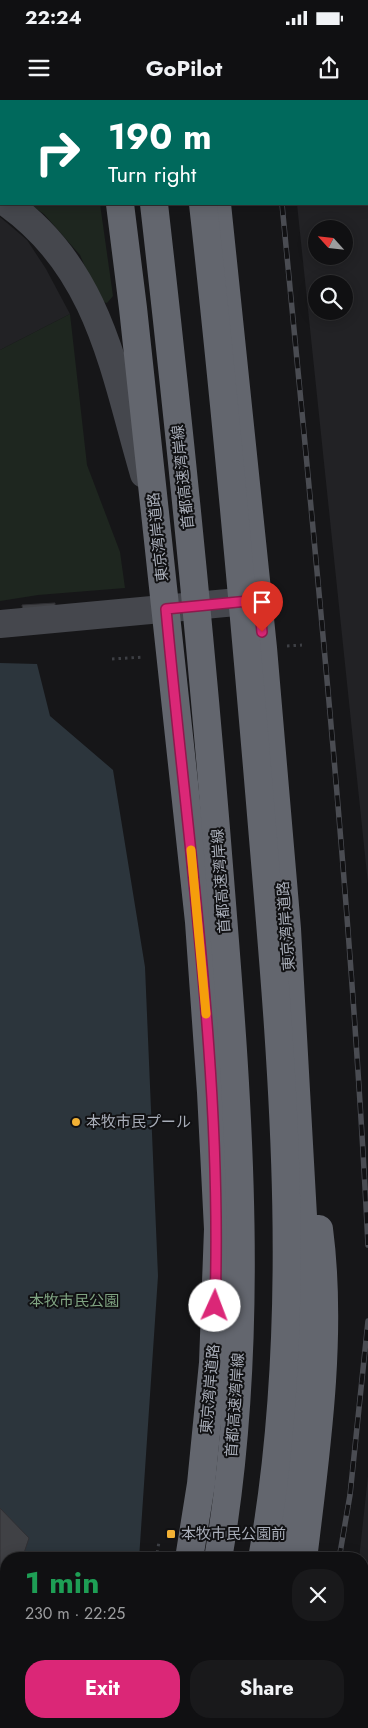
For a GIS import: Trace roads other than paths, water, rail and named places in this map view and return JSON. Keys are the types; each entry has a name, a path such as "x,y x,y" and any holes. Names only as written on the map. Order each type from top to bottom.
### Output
{"highway":[{"name":"東京湾岸道路","path":"120,205 199,922 211,1092 218,1229 213,1364 202,1484 190,1552"},
{"name":"首都高速湾岸線","path":"154,205 172,358 212,769 232,1020 238,1136 241,1318 226,1509 219,1552"},
{"path":"203,205 219,351 280,1038 286,1218 286,1312 280,1415 263,1552"},
{"name":"東京湾岸道路","path":"218,205 259,600 295,1059 304,1216 297,1413 279,1552"},
{"path":"295,1059 321,1249 324,1306 319,1407 304,1552"}],"street":[{"path":"9,205 28,218 50,240 71,267 87,295 115,374 156,519"},
{"path":"0,624 259,600"}],"railway":[{"path":"282,205 342,854 361,1115 368,1245"},
{"path":"340,1552 350,1495 368,1321"}],"place":[{"name":"本牧市民プール","path":"76,1122"},
{"name":"本牧市民公園前","path":"171,1534"}],"park label":[{"name":"本牧市民公園","path":"74,1301"}]}
